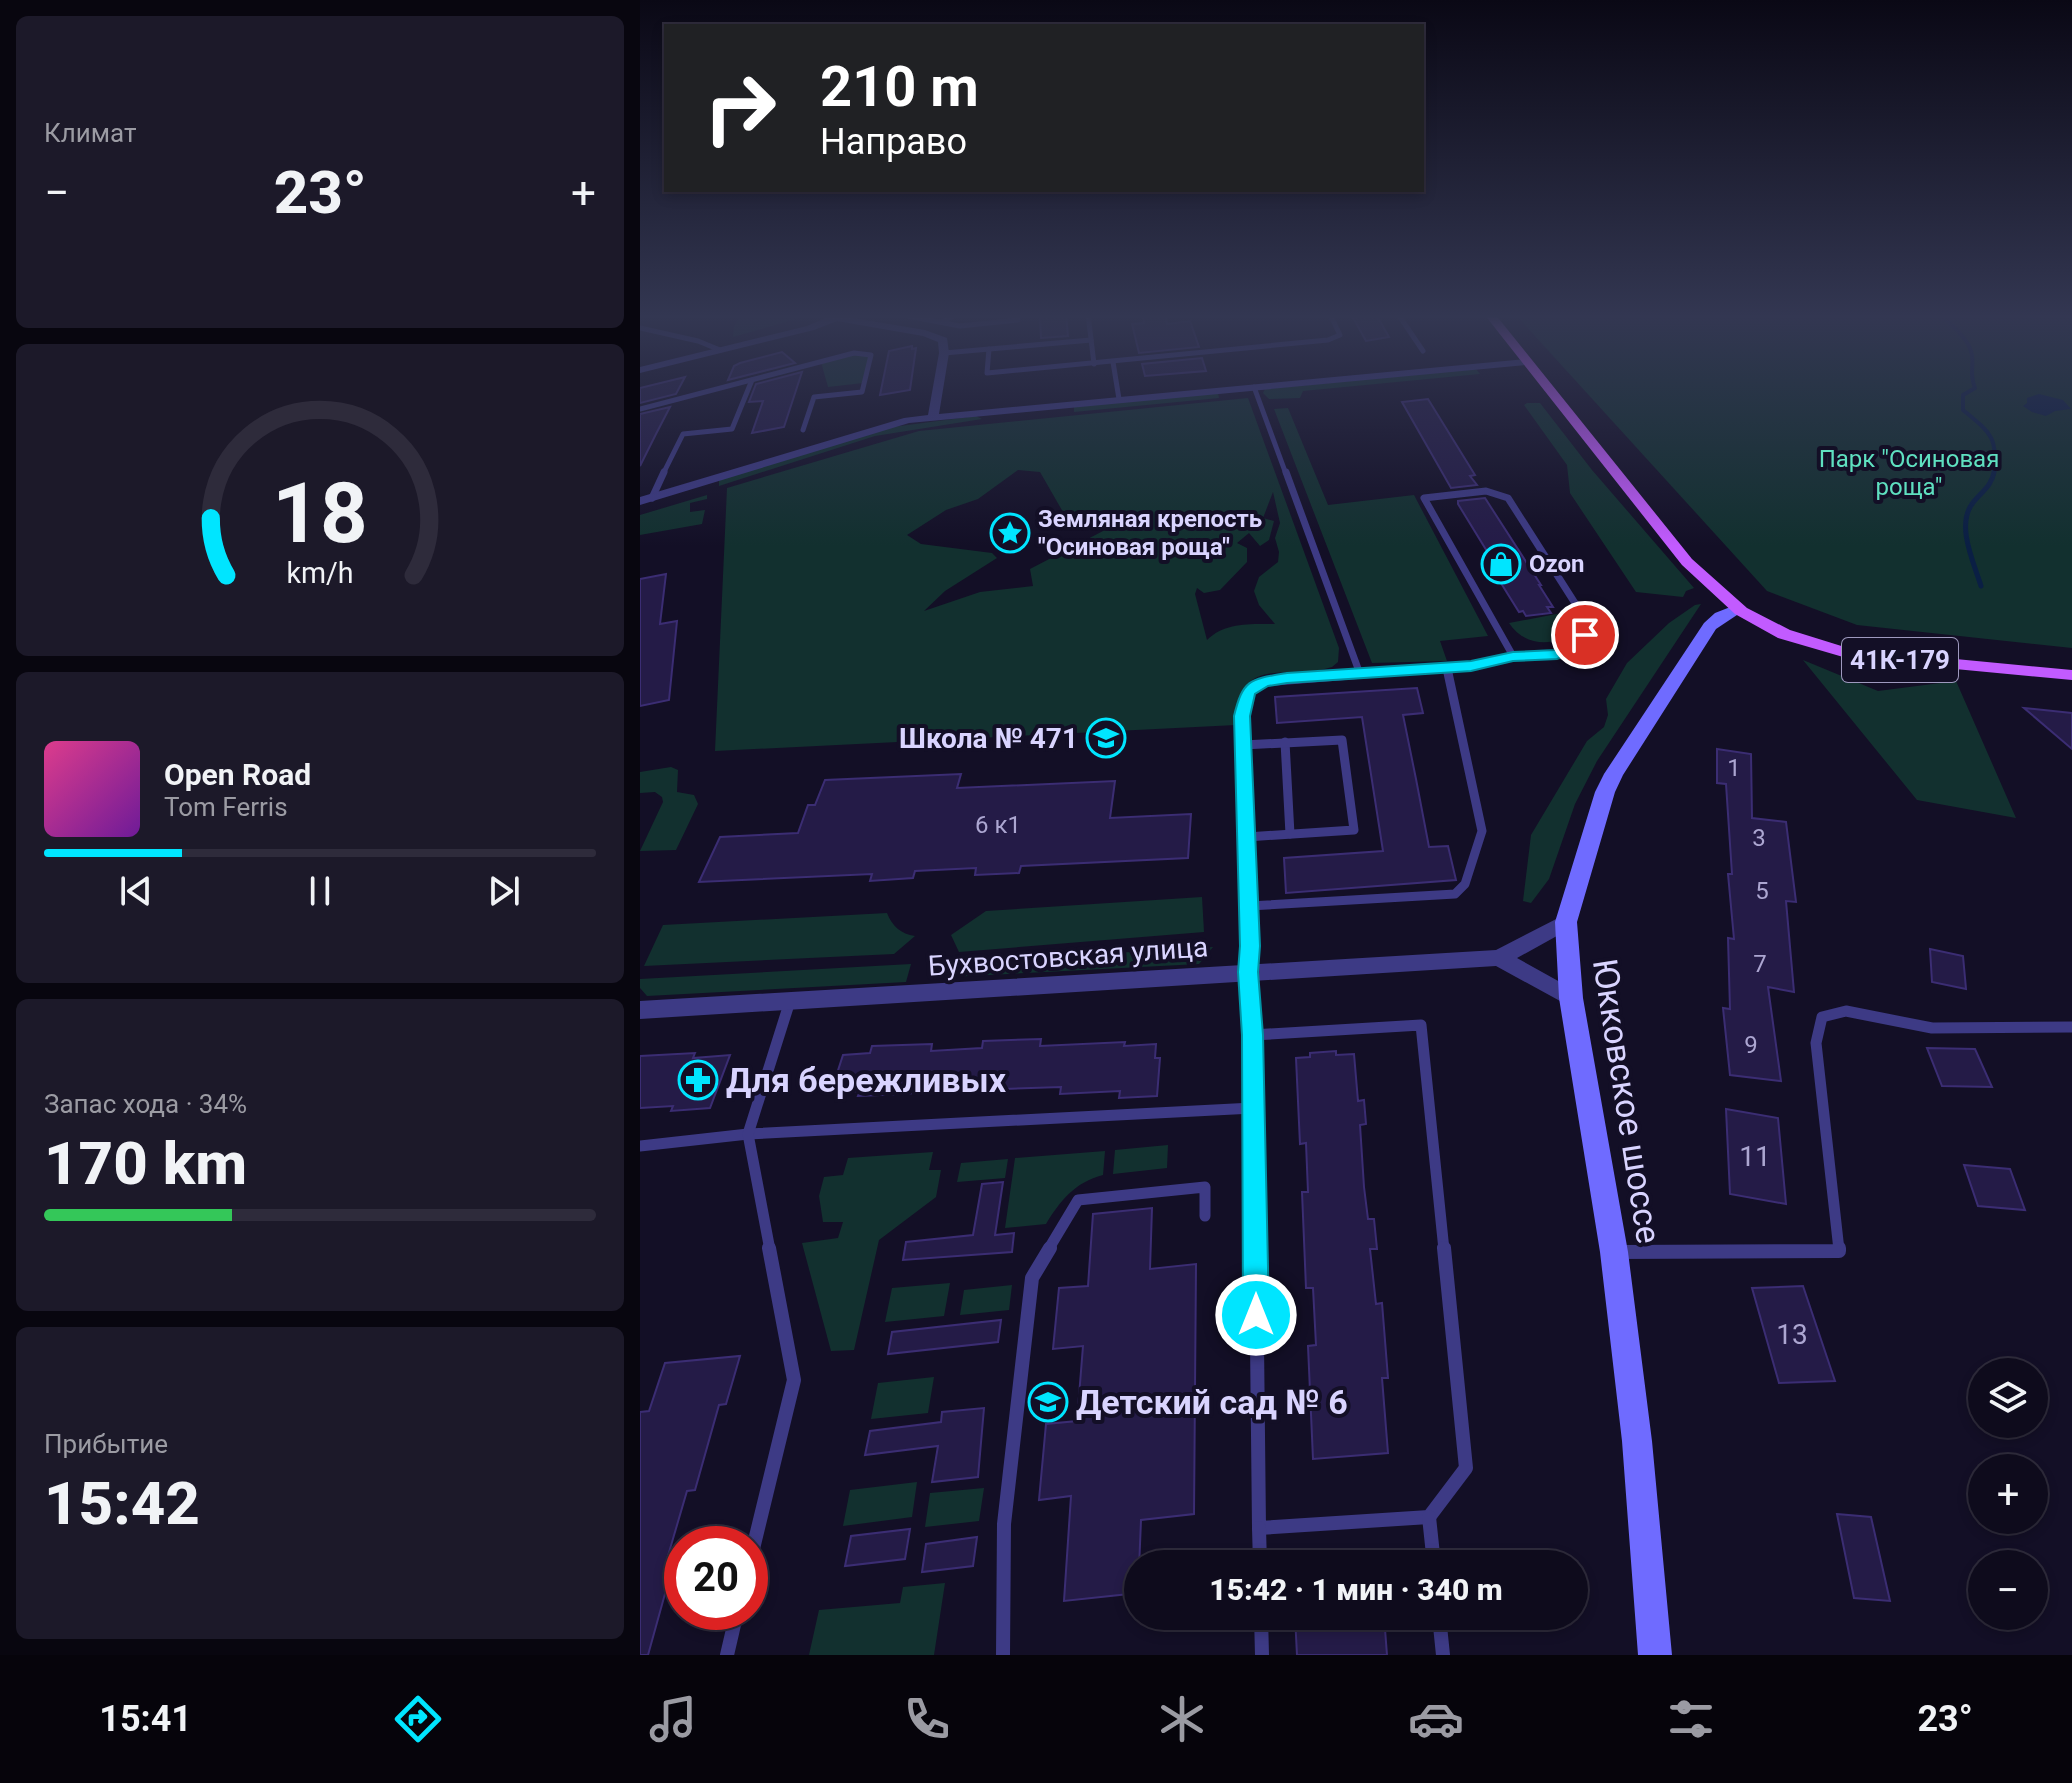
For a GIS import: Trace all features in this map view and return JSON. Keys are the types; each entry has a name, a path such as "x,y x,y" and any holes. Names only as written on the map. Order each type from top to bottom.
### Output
{"main road":[{"path":"1550,391 1687,562 1738,609"},
{"name":"41К-179","path":"1738,609 1784,634 1850,654 2072,675"},
{"name":"Юкковское шоссе","path":"1655,1655 1637,1441 1614,1252 1571,998 1566,922 1605,792 1614,774 1710,626 1721,616 1738,609"}],"street":[{"path":"933,417 937,391"},
{"path":"646,500 885,426 933,417 1206,391"},
{"name":"Бухвостовская улица","path":"640,1010 1499,958 1566,922"},
{"path":"1499,958 1571,998"}],"lane":[{"path":"640,409 709,391"},
{"path":"646,500 683,434 732,429 747,391"},
{"path":"803,430 814,397 862,391"},
{"path":"1118,391 1119,399"},
{"path":"1256,391 1360,674"},
{"path":"1260,1550 1253,1035 1248,972 1249,906 1242,707 1248,692 1264,682 1486,664 1513,656 1557,654 1577,646 1585,635 1587,622 1508,498 1486,491 1424,498 1513,656"},
{"path":"1249,906 1455,894 1465,884 1482,831 1447,668"},
{"path":"1243,745 1342,740 1354,830 1247,837"},
{"path":"1285,742 1290,834"},
{"path":"759,1526 794,1380 748,1134 790,1001"},
{"path":"1614,1252 1839,1251 1816,1043 1822,1017 1846,1011 1932,1028 2072,1027"},
{"path":"1253,1035 1421,1025 1466,1468 1429,1517 1433,1550"},
{"path":"640,1146 748,1134 1253,1108"},
{"path":"1003,1655 1004,1524 1032,1278 1078,1200 1205,1187 1205,1216"},
{"path":"1259,1528 1429,1517"},
{"path":"727,1655 733,1630"},
{"path":"1261,1630 1262,1655"},
{"path":"1440,1630 1443,1655"}],"green space":[{"path":"1303,391 1300,398 1269,399 1263,393"},
{"name":"Парк \"Осиновая роща\"","path":"1585,391 2072,391 2072,648 1857,625 1767,591"},
{"path":"1218,393 1219,398 1074,412 1074,407"},
{"path":"1248,398 1339,648 1338,662 1332,667 1314,671 1267,674 1255,678 1246,687 1239,702 1236,725 715,751 727,488 919,431","holes":["1018,470 1040,472 1063,512 1094,518 1128,518 1030,569 1033,586 980,592 924,611 945,591 997,558 992,553 921,544 907,535 946,510 978,499","1273,492 1280,523 1275,538 1278,562 1259,577 1254,591 1259,605 1275,624 1230,627 1207,640 1195,594 1197,588 1204,593 1220,590 1247,562 1247,548 1237,543 1249,533 1260,546 1269,540 1274,521 1263,518"]},
{"path":"1540,403 1592,470 1694,588 1686,591 1683,597 1636,592 1570,493 1567,465 1524,405"},
{"path":"1288,408 1328,505 1414,495 1488,636 1440,641 1447,661 1372,663 1274,409"},
{"path":"976,416 982,419 875,436 719,486 719,480 885,428"},
{"path":"707,495 707,499 690,503 690,512 705,510 702,524 640,535 640,515"},
{"path":"1701,604 1597,761 1575,804 1549,879 1531,903 1523,901 1531,835 1587,741 1604,727 1608,715 1606,699 1627,663 1669,623"},
{"path":"1572,611 1577,621 1576,627 1569,634 1551,642 1523,637 1509,623"},
{"path":"1803,660 1878,691 1956,681 2016,818 1917,800"},
{"path":"671,767 678,770 677,792 694,795 698,804 676,850 640,851 663,802 655,792 640,793 640,772"},
{"path":"1202,897 1204,932 959,952 951,935 986,911"},
{"path":"887,913 898,929 915,936 894,954 644,966 663,925"},
{"path":"1213,947 1199,964 932,978 935,964"},
{"path":"911,964 906,982 647,996 640,988 640,979"},
{"path":"1168,1145 1167,1168 1113,1174 1115,1150"},
{"path":"1105,1151 1103,1175 1084,1182 1069,1194 1046,1224 1005,1228 1015,1158"},
{"path":"933,1152 929,1170 941,1170 936,1197 879,1240 854,1350 831,1351 802,1243 838,1238 843,1222 823,1222 819,1196 824,1177 843,1175 848,1158"},
{"path":"1008,1159 1005,1178 957,1182 961,1163"},
{"path":"950,1283 944,1316 885,1322 892,1288"},
{"path":"1012,1285 1009,1310 960,1315 964,1290"},
{"path":"934,1377 928,1413 871,1419 878,1383"},
{"path":"917,1482 912,1517 843,1526 850,1490"},
{"path":"984,1488 979,1521 925,1527 930,1493"},
{"path":"945,1583 934,1655 809,1655 819,1610 900,1603 903,1587"}],"water":[{"path":"2039,394 2063,400 2071,409 2046,416 2023,406 2027,398"}],"building":[{"path":"640,391 677,391 676,394 640,403"},
{"path":"753,391 796,391 784,427 752,433 763,401 749,402"},
{"path":"881,391 903,391 880,395"},
{"path":"1428,399 1475,475 1470,476 1477,485 1451,488 1402,402"},
{"path":"670,407 656,434 640,466 640,414"},
{"path":"1485,498 1541,585 1553,607 1547,607 1551,613 1526,616 1523,611 1519,612 1499,580 1504,579 1458,504 1458,501"},
{"path":"666,574 660,624 677,621 669,700 640,706 640,579"},
{"path":"1417,688 1423,713 1403,715 1429,847 1448,846 1456,880 1286,893 1284,858 1383,851 1362,717 1277,723 1275,697"},
{"path":"2024,708 2072,713 2072,749"},
{"path":"1717,749 1751,754 1752,818 1786,822 1796,902 1786,901 1794,992 1768,987 1781,1081 1730,1075 1723,1008 1730,1009 1728,938 1734,939 1728,874 1732,874 1726,784 1717,783"},
{"path":"961,774 957,788 1115,781 1110,818 1191,814 1188,858 1021,866 1019,873 975,875 976,868 915,871 913,878 870,881 872,874 699,882 720,837 798,833 808,805 815,805 825,780"},
{"path":"1930,949 1963,956 1966,989 1932,982"},
{"path":"1041,1039 1040,1046 1125,1042 1124,1046 1156,1044 1155,1058 1160,1058 1157,1096 1119,1098 1120,1091 1060,1094 1061,1087 916,1088 915,1093 858,1096 860,1091 831,1092 843,1055 870,1053 872,1046 932,1044 931,1051 982,1048 983,1041"},
{"path":"1927,1048 1975,1049 1992,1087 1942,1086"},
{"path":"1336,1051 1336,1055 1354,1054 1358,1101 1364,1100 1366,1124 1360,1125 1364,1187 1368,1219 1374,1219 1377,1249 1370,1249 1376,1304 1382,1303 1388,1378 1382,1378 1388,1453 1313,1459 1308,1346 1316,1345 1313,1288 1306,1288 1302,1192 1308,1192 1306,1143 1300,1144 1296,1058 1310,1057 1310,1053"},
{"path":"695,1053 693,1058 730,1055 710,1108 671,1111 673,1106 640,1108 640,1056"},
{"path":"1726,1109 1778,1118 1786,1204 1730,1194"},
{"path":"1964,1165 2010,1169 2025,1210 1978,1206"},
{"path":"1003,1182 995,1235 1014,1233 1012,1252 903,1260 906,1242 973,1235 982,1184"},
{"path":"1152,1208 1150,1269 1196,1264 1194,1514 1141,1520 1140,1550 1124,1550 1124,1595 1064,1601 1071,1496 1039,1500 1046,1424 1077,1421 1083,1346 1053,1349 1059,1288 1088,1286 1093,1214"},
{"path":"1803,1286 1835,1381 1779,1383 1752,1288"},
{"path":"1001,1320 998,1342 888,1354 892,1332"},
{"path":"740,1356 726,1404 719,1405 695,1490 687,1491 677,1526 664,1526 664,1597 648,1655 640,1655 640,1412 649,1411 665,1363"},
{"path":"984,1408 978,1477 932,1482 938,1446 865,1455 870,1431 941,1422 942,1412"},
{"path":"1837,1514 1871,1517 1890,1601 1854,1598"},
{"path":"910,1529 905,1559 845,1566 851,1536"},
{"path":"977,1537 973,1566 922,1572 926,1544"},
{"path":"1296,1630 1385,1630 1387,1655 1297,1655"}],"waterway":[{"path":"1969,391 1963,395 1963,410 1990,437 1995,452 1994,474"},
{"path":"1981,586 1968,545 1966,523 1972,504 1988,485 1994,472"}],"place":[{"name":"Земляная крепость \"Осиновая роща\"","path":"1010,533"},
{"name":"Ozon","path":"1501,564"},
{"name":"Школа № 471","path":"1106,738"},
{"name":"Для бережливых","path":"698,1080"},
{"name":"Детский сад № 6","path":"1048,1402"}],"route":[{"path":"1256,1315 1253,1035 1248,972 1250,946 1242,716 1248,692 1264,682 1287,678 1471,666 1513,656 1557,654 1577,646 1585,635"}]}
